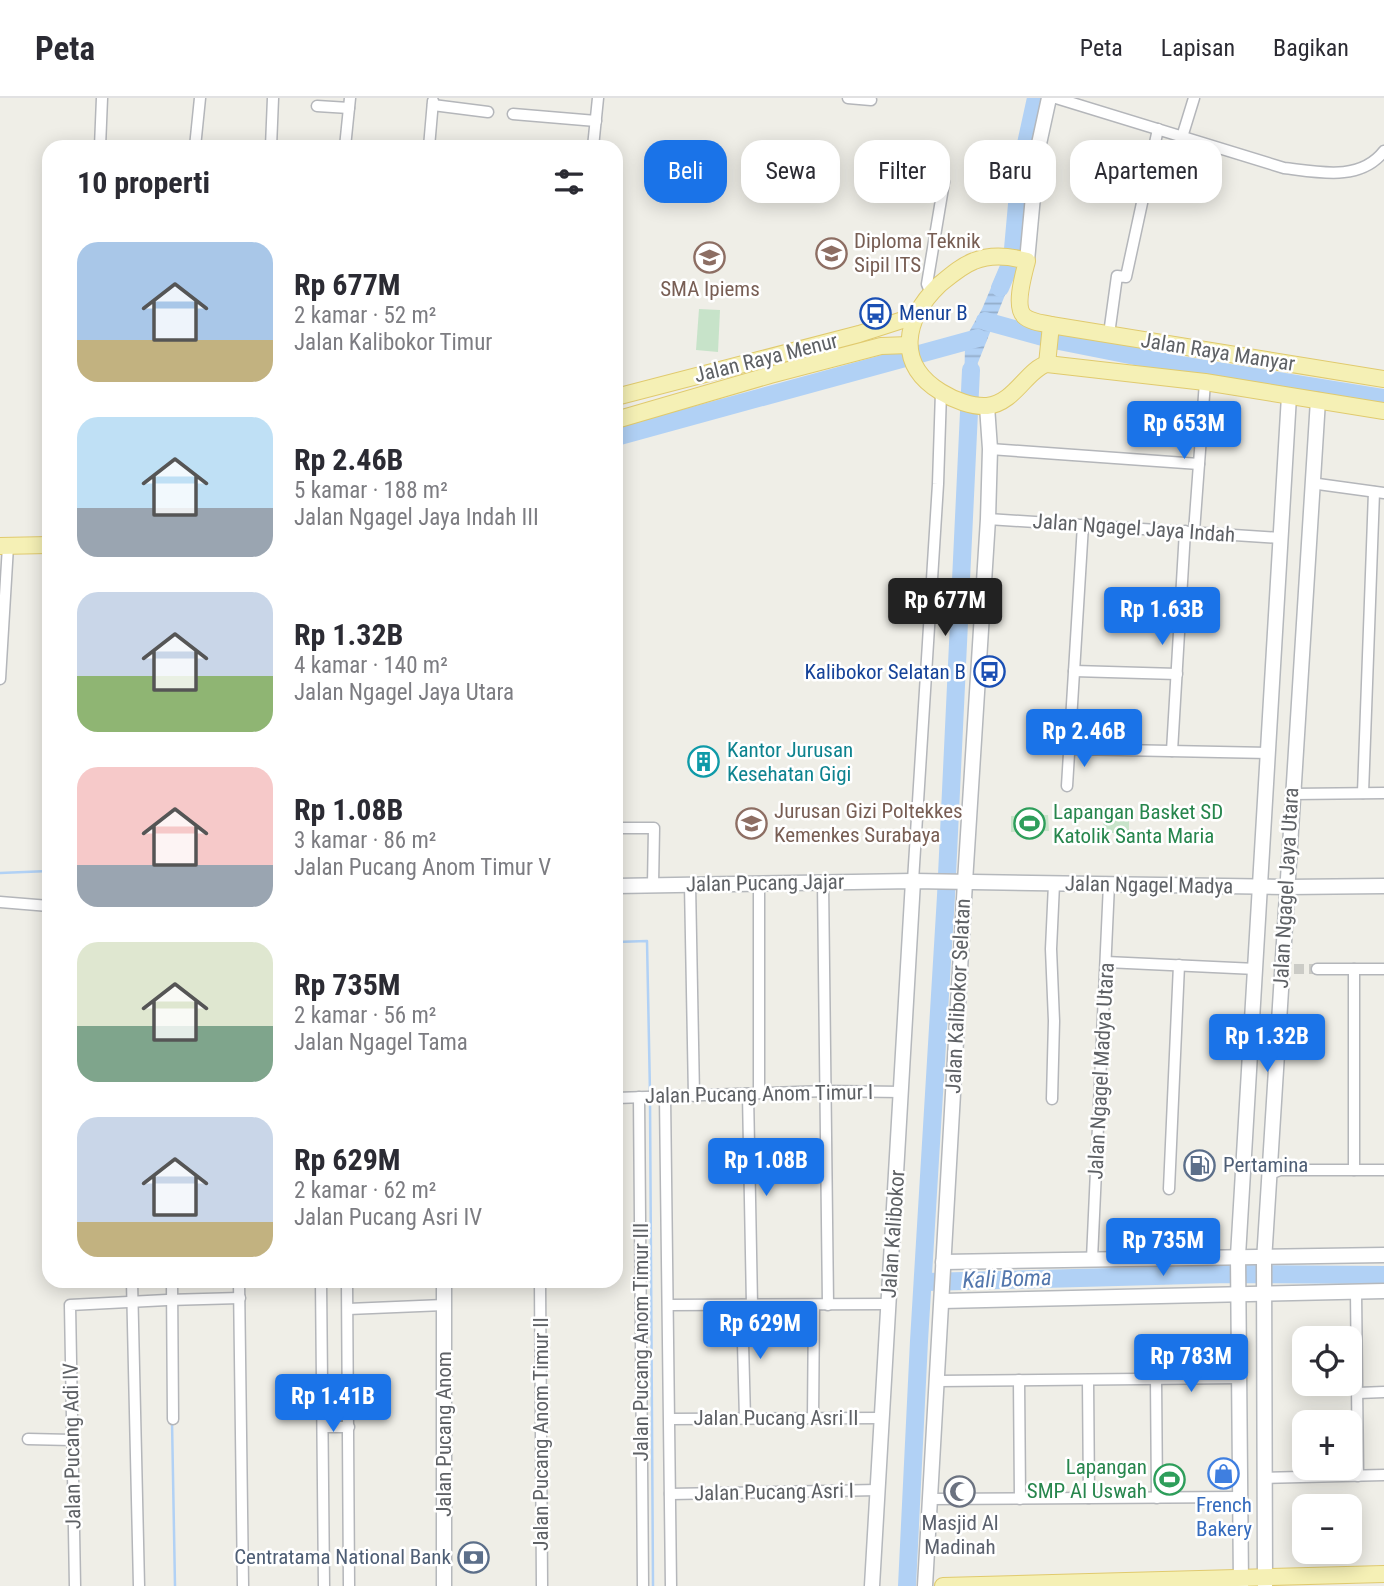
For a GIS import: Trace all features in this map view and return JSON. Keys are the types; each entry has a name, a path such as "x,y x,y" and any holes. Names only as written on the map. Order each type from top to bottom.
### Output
{"main road":[{"path":"982,258 1014,258 1021,291 1021,312 1030,320 1051,325 1047,364 1033,372 1017,391 985,405 959,401 941,392 927,382 911,353 910,331 915,316 931,294 967,264 982,258"},
{"name":"Jalan Raya Menur","path":"623,395 849,337 915,316"},
{"name":"Jalan Raya Manyar","path":"1051,325 1384,379"},
{"name":"Jalan Raya Menur","path":"623,418 881,346 911,353"},
{"name":"Jalan Raya Manyar","path":"1047,364 1205,382 1384,411"},
{"path":"679,380 685,401"},
{"path":"662,386 668,405"},
{"path":"3,542 42,535"},
{"path":"3,542 42,545"},
{"path":"943,1586 1265,1581 1384,1574"}],"street":[{"path":"100,140 102,98"},
{"path":"196,140 200,98"},
{"path":"271,140 273,98"},
{"path":"594,140 598,98"},
{"path":"848,98 871,100"},
{"path":"1014,258 1049,98"},
{"path":"1056,98 1268,164 1317,172 1356,171 1368,166 1384,151"},
{"path":"1182,137 1194,98"},
{"path":"430,140 433,101 488,112"},
{"path":"317,106 349,103 346,140"},
{"path":"513,114 596,121"},
{"path":"1109,334 1116,276 1126,277 1158,129"},
{"path":"931,294 927,284 940,203"},
{"path":"1172,751 1205,382"},
{"path":"921,881 941,392"},
{"name":"Jalan Ngagel Jaya Utara","path":"1240,1581 1238,1259 1289,396"},
{"name":"Jalan Ngagel Jaya Utara","path":"1265,1581 1264,1259 1287,969 1286,887 1318,400"},
{"name":"Jalan Kalibokor Selatan","path":"925,1586 944,1381 943,1264 959,882 988,519 990,449 985,405"},
{"path":"990,449 1199,464"},
{"path":"1313,481 1318,484 1379,492 1363,793"},
{"name":"Jalan Ngagel Jaya Indah","path":"988,519 1280,538"},
{"path":"1067,786 1083,525"},
{"path":"0,679 3,542"},
{"path":"1074,671 1177,674"},
{"path":"1070,749 1269,753"},
{"path":"1292,794 1384,793"},
{"path":"623,828 654,828 653,885"},
{"name":"Jalan Pucang Jajar","path":"623,886 921,881"},
{"name":"Jalan Ngagel Madya","path":"921,881 1384,886"},
{"name":"Jalan Kalibokor","path":"872,1586 902,1092 921,881"},
{"path":"823,882 828,1305"},
{"path":"744,1419 759,883"},
{"path":"690,884 694,1096"},
{"path":"1052,1099 1054,1021 1051,949 1054,884"},
{"name":"Jalan Ngagel Madya Utara","path":"1093,1259 1109,884"},
{"path":"0,902 42,905"},
{"path":"1106,962 1256,969"},
{"path":"1169,1189 1179,965"},
{"path":"1317,969 1384,969"},
{"path":"1354,969 1354,1170"},
{"name":"Jalan Pucang Anom Timur I","path":"623,1098 826,1091 902,1092"},
{"path":"650,1097 669,1305 671,1586"},
{"name":"Jalan Pucang Anom Timur III","path":"643,1586 650,1097"},
{"path":"1270,1174 1280,1170 1384,1170"},
{"path":"943,1264 1384,1255"},
{"path":"132,1288 139,1586"},
{"path":"171,1288 173,1419"},
{"path":"239,1288 243,1586"},
{"path":"321,1288 324,1586"},
{"path":"347,1288 349,1586"},
{"name":"Jalan Pucang Anom","path":"444,1288 444,1586"},
{"name":"Jalan Pucang Anom Timur II","path":"540,1288 542,1586"},
{"path":"942,1298 1239,1289 1384,1291"},
{"path":"1356,1291 1357,1326"},
{"path":"132,1303 240,1298"},
{"name":"Jalan Pucang Adi IV","path":"75,1586 69,1307 132,1303"},
{"path":"669,1305 888,1304"},
{"path":"348,1309 444,1305"},
{"path":"813,1418 814,1305"},
{"path":"944,1381 1239,1378"},
{"path":"1156,1379 1157,1498"},
{"path":"1019,1380 1020,1499"},
{"path":"1088,1380 1089,1498"},
{"path":"1362,1393 1384,1392"},
{"path":"323,1406 349,1407"},
{"name":"Jalan Pucang Asri II","path":"670,1419 882,1418"},
{"path":"323,1427 349,1427"},
{"path":"28,1439 72,1440"},
{"path":"1362,1476 1384,1475"},
{"path":"1264,1478 1292,1477"},
{"name":"Jalan Pucang Asri I","path":"670,1494 878,1490"},
{"path":"931,1499 1240,1497"}],"green space":[{"path":"699,309 720,310 718,352 696,350"},
{"name":"Lapangan Basket SD Katolik Santa Maria","path":"1048,815 1049,831 1011,832 1011,816"},
{"path":"1103,817 1129,817 1129,833 1104,833"},
{"name":"Lapangan SMP Al Uswah","path":"1165,1467 1175,1467 1175,1490 1164,1490"}],"water":[{"path":"1001,264 1015,270 977,365 976,392 964,393 965,346 969,332"}],"waterway":[{"path":"1000,288 1012,260 1020,171 1036,98"},
{"path":"985,321 1043,337"},
{"path":"623,435 978,338"},
{"path":"1059,341 1180,365 1384,398"},
{"path":"907,1586 946,896 971,370"},
{"path":"0,873 42,871"},
{"path":"623,942 647,941 650,1093"},
{"path":"650,1099 653,1586"},
{"name":"Kali Boma","path":"926,1282 1229,1274 1384,1275"},
{"path":"172,1421 175,1586"}],"tunnel":[{"path":"1294,969 1317,969"}],"place":[{"name":"Diploma Teknik Sipil ITS","path":"831,253"},
{"name":"SMA Ipiems","path":"710,257"},
{"name":"Menur B","path":"876,313"},
{"name":"Kalibokor Selatan B","path":"989,672"},
{"name":"Kantor Jurusan Kesehatan Gigi","path":"704,762"},
{"name":"Jurusan Gizi Poltekkes Kemenkes Surabaya","path":"751,823"},
{"name":"Lapangan Basket SD Katolik Santa Maria","path":"1030,824"},
{"name":"Pertamina","path":"1200,1165"},
{"name":"French Bakery","path":"1224,1473"},
{"name":"Lapangan SMP Al Uswah","path":"1170,1479"},
{"name":"Masjid Al Madinah","path":"960,1491"},
{"name":"Centratama National Bank","path":"474,1557"}]}
